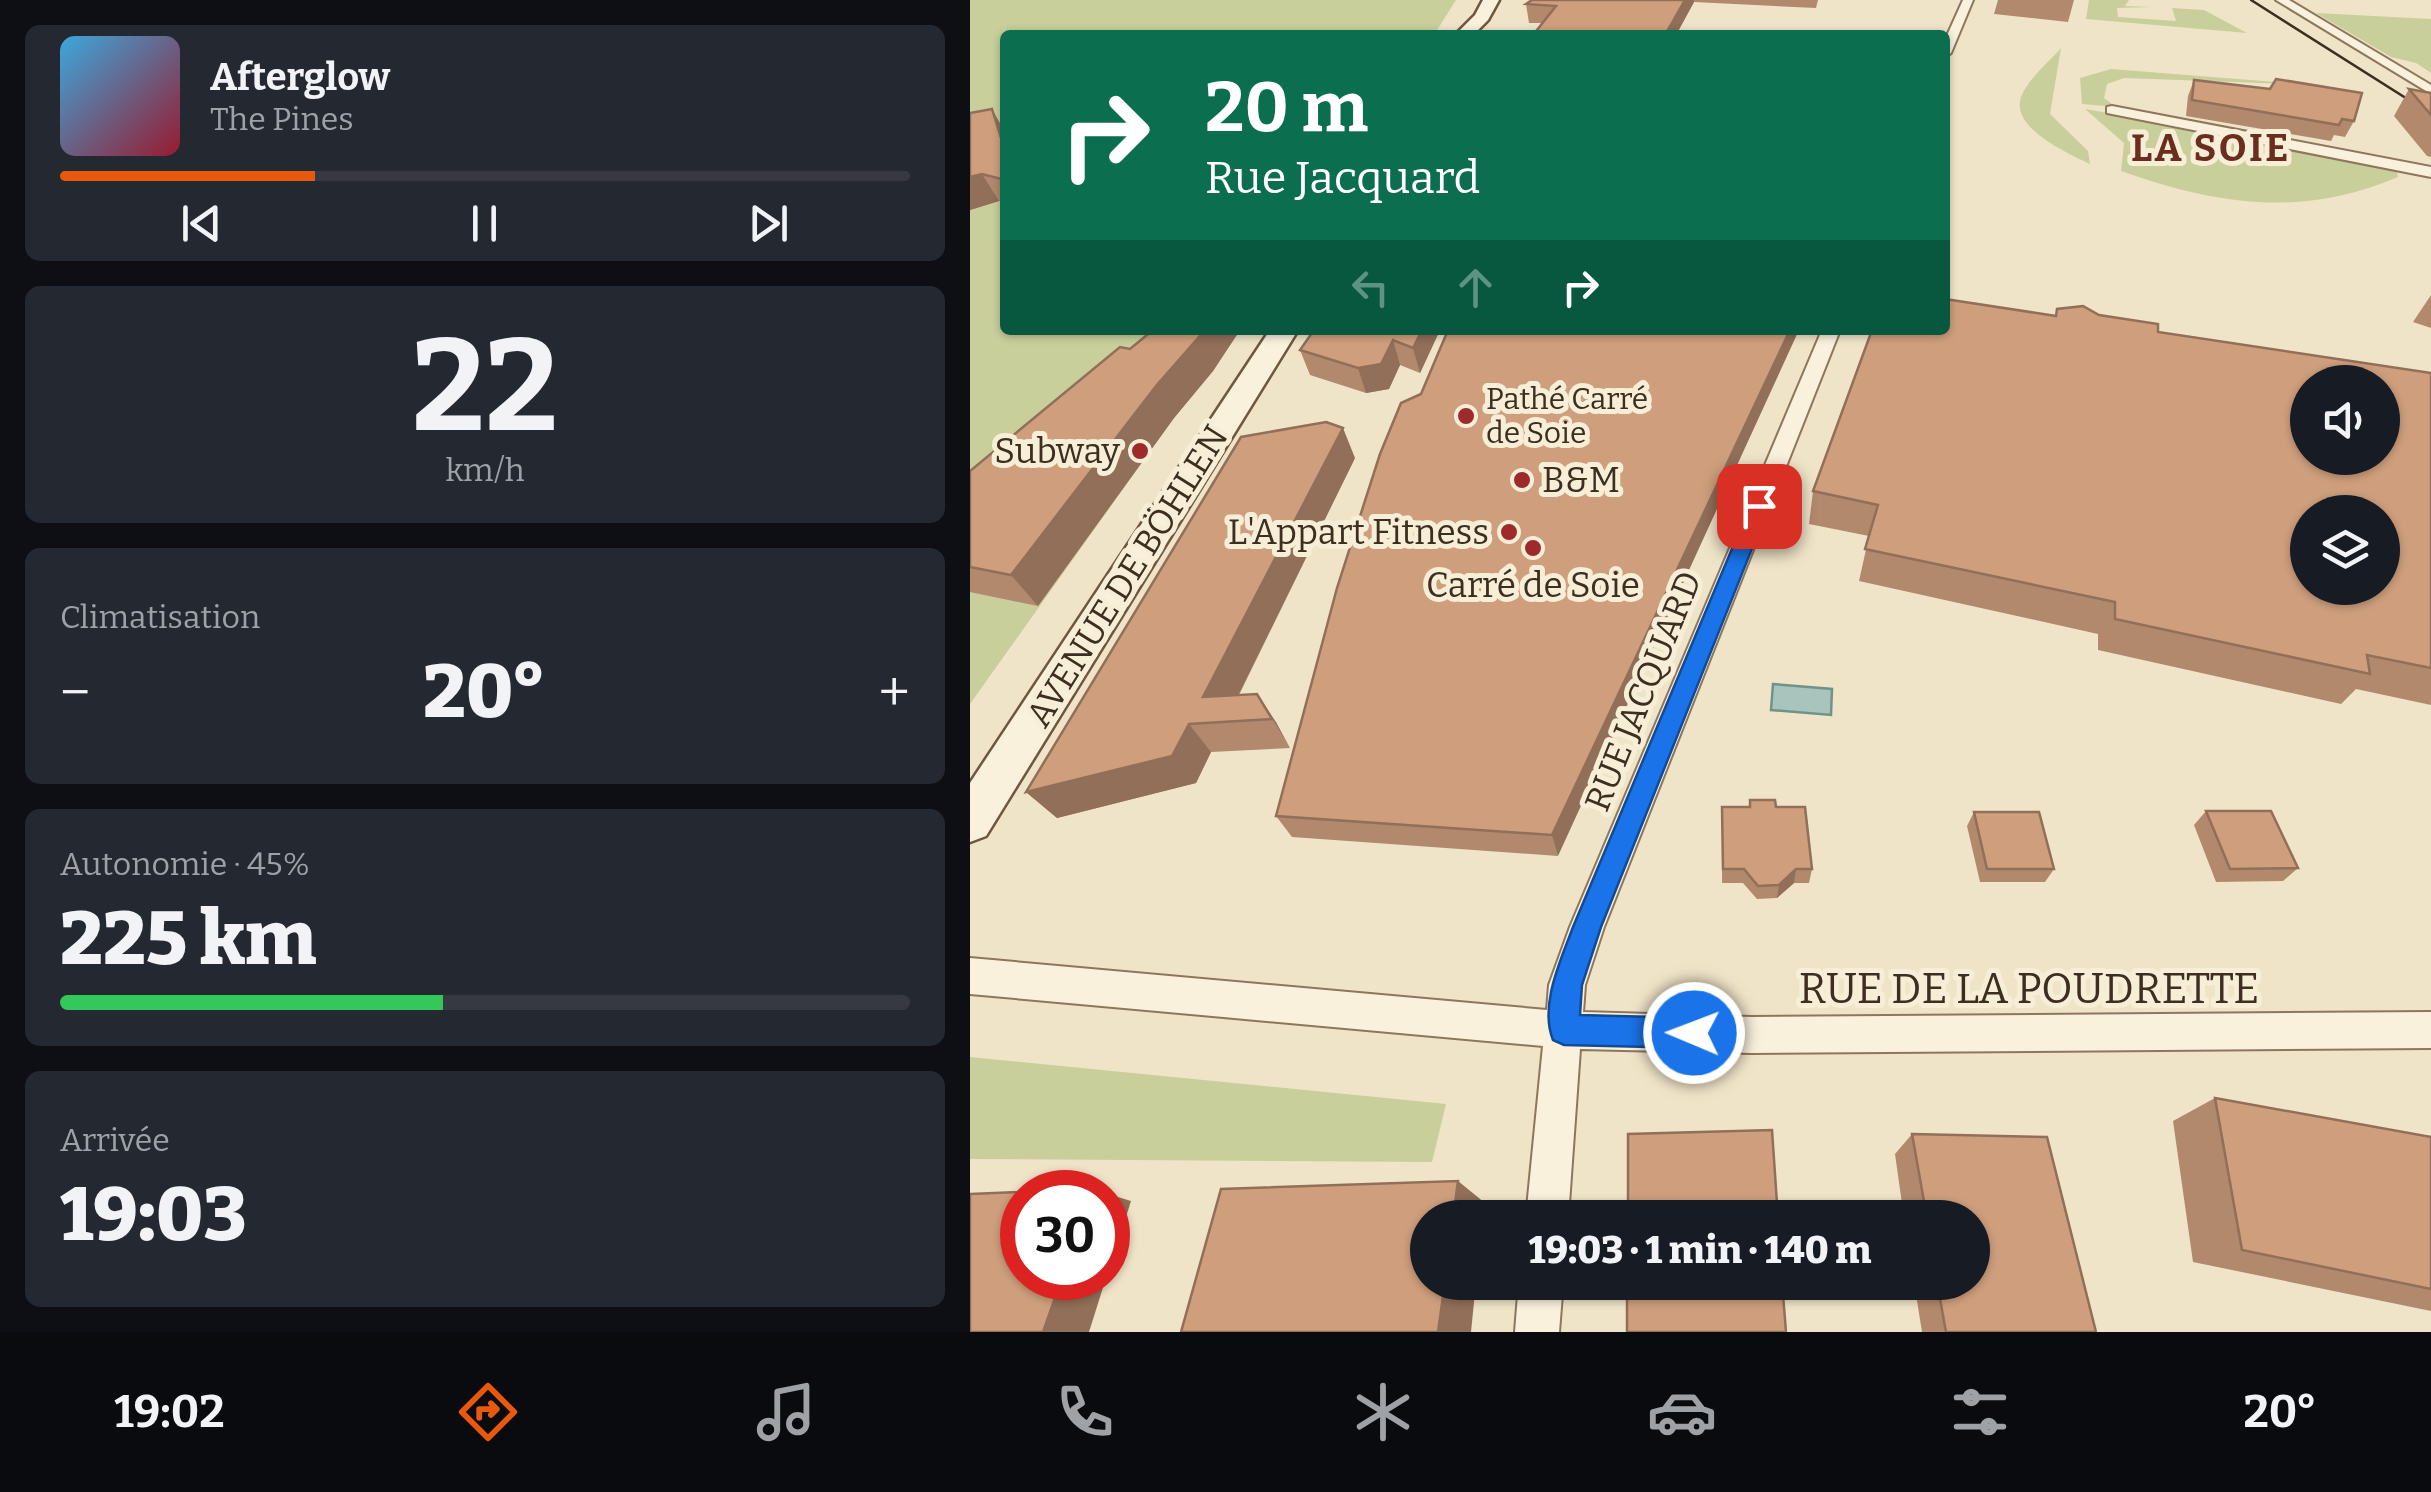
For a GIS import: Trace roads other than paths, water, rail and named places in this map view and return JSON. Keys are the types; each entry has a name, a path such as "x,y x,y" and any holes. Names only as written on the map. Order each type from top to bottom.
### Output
{"main road":[{"path":"1465,30 1464,16 1474,0"},
{"path":"1467,30 1482,17 1491,0"},
{"name":"AVENUE DE BÖHLEN","path":"970,822 1281,335"}],"street":[{"path":"1950,41 1968,0"},
{"path":"2281,0 2431,90"},
{"path":"2112,110 2431,172"},
{"name":"RUE JACQUARD","path":"1549,1200 1567,985 1587,927 1829,335"},
{"name":"RUE DE LA POUDRETTE","path":"970,976 1564,1030 1752,1035 2431,1030"},
{"path":"1537,1332 1540,1300"}],"water":[{"path":"1773,684 1832,689 1831,715 1771,710"}],"tram line":[{"path":"2251,0 2431,114"}],"place":[{"name":"Pathé Carré de Soie","path":"1466,416"},
{"name":"Subway","path":"1140,451"},
{"name":"B&M","path":"1522,480"},
{"name":"L'Appart Fitness","path":"1509,532"},
{"name":"Carré de Soie","path":"1533,548"}],"district":[{"name":"LA SOIE","path":"2211,148"}]}
